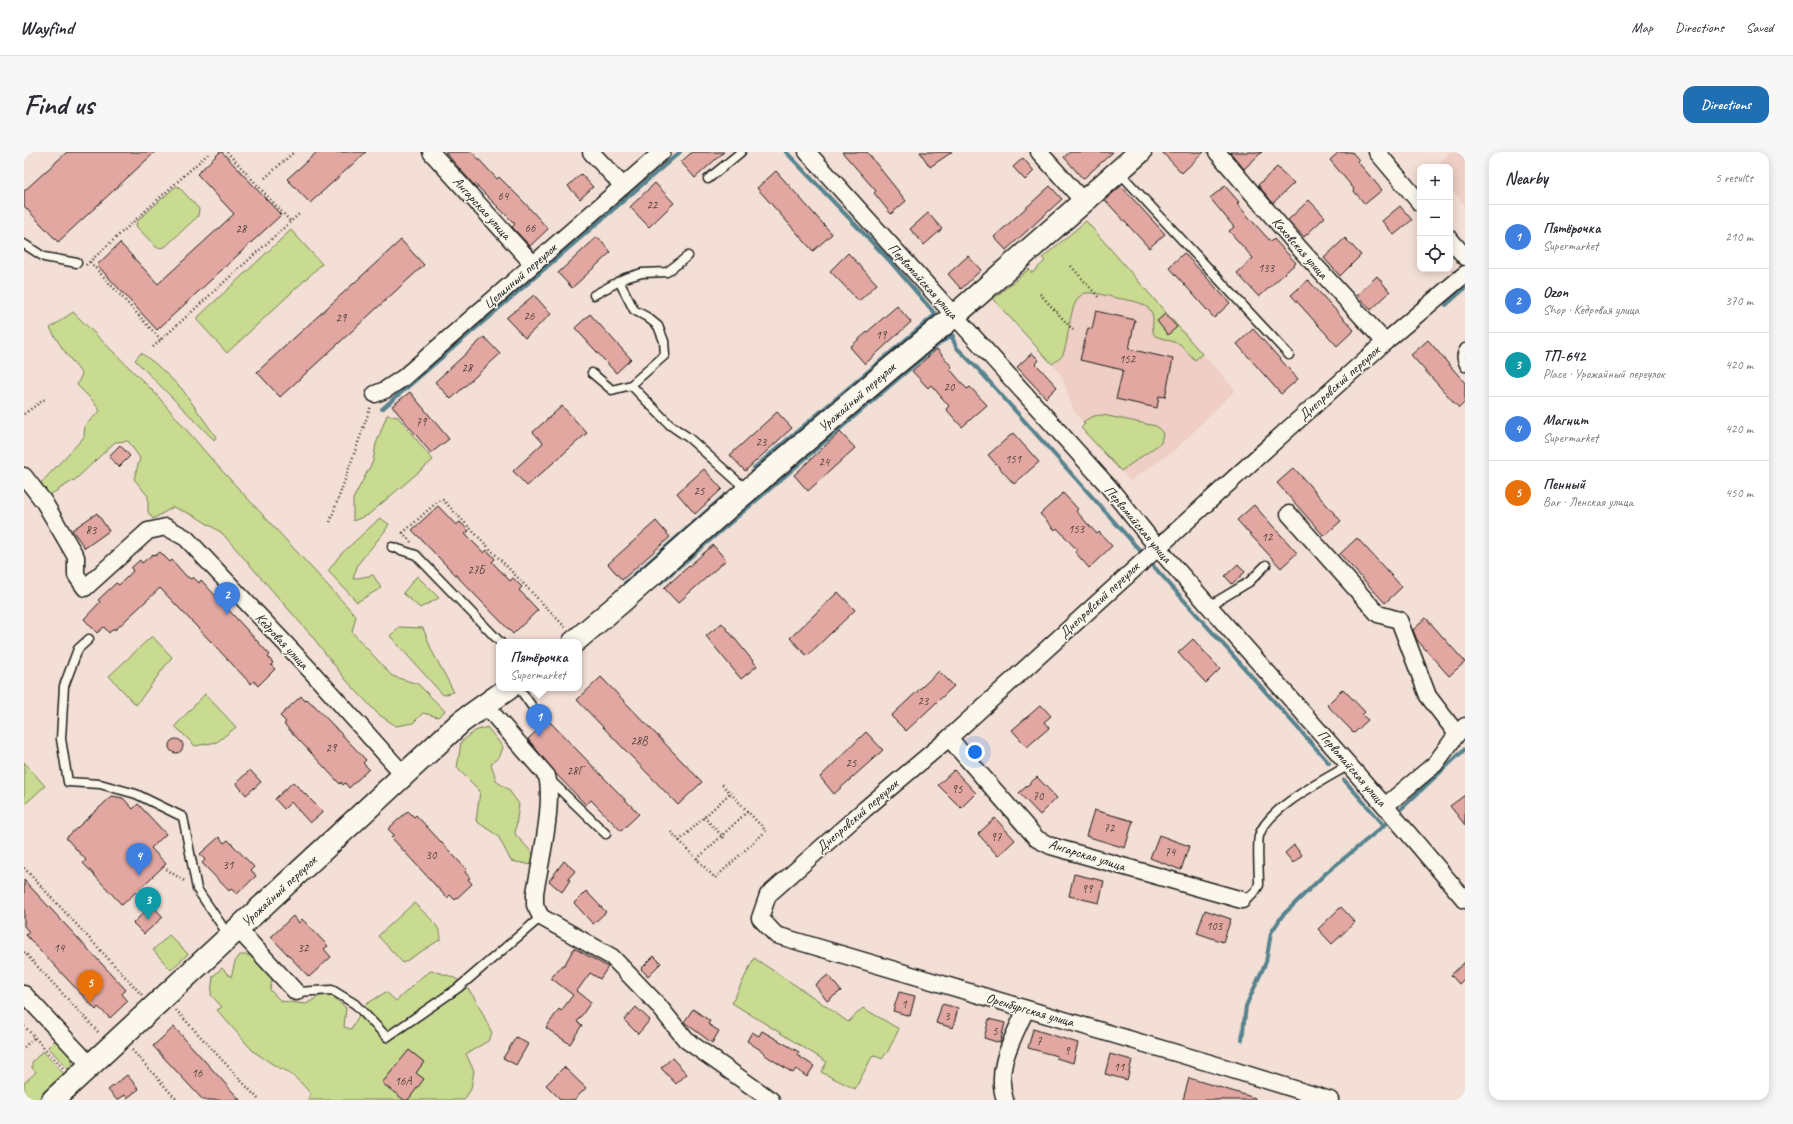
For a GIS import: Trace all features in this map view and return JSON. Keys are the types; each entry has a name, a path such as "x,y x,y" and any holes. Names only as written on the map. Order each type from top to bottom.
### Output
{"street":[{"name":"Ангарская улица","path":"431,152 534,264"},
{"path":"591,152 622,186"},
{"name":"Целинный переулок","path":"375,394 385,390 403,378 662,152"},
{"name":"Первомайская улица","path":"807,152 1108,486 1157,547 1385,806 1465,900"},
{"path":"1039,152 1084,201"},
{"name":"Урожайный переулок","path":"569,637 620,603 748,490 954,316 1140,152"},
{"name":"Каховская улица","path":"1217,152 1302,250 1385,342"},
{"path":"1377,152 1417,200"},
{"path":"1453,243 1465,257"},
{"name":"Днепровский переулок","path":"768,895 865,809 949,738 1157,547 1385,342 1465,274"},
{"name":"Кедровая улица","path":"24,476 44,502 76,558 76,575 85,588 148,531 166,527 186,538 310,670 404,775"},
{"path":"1289,514 1378,614 1399,620 1428,696 1461,730 1435,764 1385,806"},
{"name":"Урожайный переулок","path":"53,1100 90,1065 119,1045 234,933 461,722 505,691"},
{"path":"486,704 547,776 549,786 548,803 535,893 535,905 541,917 612,957 658,1005 686,1040 771,1100"},
{"name":"Ангарская улица","path":"949,738 1037,839 1051,846 1242,900"},
{"name":"Оренбургская улица","path":"768,895 760,918 776,935 1323,1099"},
{"path":"234,933 296,992"},
{"path":"24,994 90,1065"},
{"path":"1005,1100 1002,1092 1001,1071 1026,1009"}],"lane":[{"path":"708,179 741,152"},
{"path":"1118,171 1289,355"},
{"path":"24,244 44,257 80,266"},
{"path":"594,295 625,278 642,273 667,272 688,256"},
{"path":"592,373 612,390 631,385 665,355 664,341 658,326 647,317 634,310 620,281"},
{"path":"1465,348 1462,352 1461,360 1465,366"},
{"path":"631,385 670,425 689,438 748,490"},
{"path":"392,547 416,555 497,639"},
{"path":"1209,606 1249,582 1266,565"},
{"path":"89,639 78,649 64,686 61,739 68,782 100,784 136,794 183,817 197,889 234,933"},
{"path":"521,691 533,708"},
{"path":"1242,900 1249,898 1256,891 1259,884 1259,836 1267,823 1280,809 1293,799 1349,765"},
{"path":"547,776 606,834"},
{"path":"296,992 332,990 355,1004 387,1037 458,988 541,917"}],"path":[{"path":"80,266 90,262 210,152"},
{"path":"227,152 291,222"},
{"path":"264,178 294,152"},
{"path":"153,347 299,214"},
{"path":"87,259 161,340"},
{"path":"1071,266 1100,299"},
{"path":"1040,294 1073,330"},
{"path":"330,522 375,394"},
{"path":"24,414 45,399"},
{"path":"438,501 443,500 564,624 569,637"},
{"path":"671,832 715,878 760,836 766,830 722,783"},
{"path":"680,840 730,793"},
{"path":"697,859 748,811"},
{"path":"704,817 726,840"},
{"path":"163,867 197,889"},
{"path":"24,868 144,998"},
{"path":"24,952 119,1045 178,1100"},
{"path":"170,1004 259,1100"},
{"path":"24,1026 73,1081"},
{"path":"24,1047 34,1038"}],"shaded area":[{"path":"1450,152 1465,152 1465,205 1453,191 1453,164 1439,164"},
{"path":"1086,221 1235,390 1176,449 1130,481 1081,428 1085,424 1074,412 1061,374 993,299 1029,269 1032,273 1045,261 1042,258"}],"green space":[{"path":"176,186 179,187 199,209 198,216 165,247 157,248 136,226 137,221"},
{"path":"1086,221 1202,354 1195,360 1180,344 1155,336 1153,333 1153,316 1147,307 1130,300 1086,293 1080,296 1076,302 1070,319 1063,354 1052,364 993,299 1029,269 1032,273 1045,261 1042,258"},
{"path":"291,230 322,264 227,353 196,319"},
{"path":"73,312 155,393 214,462 356,616 352,632 392,676 418,684 445,711 438,717 423,713 413,723 396,726 378,714 346,680 311,635 222,533 195,516 173,507 153,519 148,512 148,496 134,479 140,458 128,441 115,442 76,479 48,496 40,484 84,437 85,425 100,411 94,402 77,385 82,374 62,348 50,328"},
{"path":"141,353 156,364 182,389 216,437 214,440 135,360"},
{"path":"387,415 398,417 433,460 368,515 353,521 353,499 373,461 376,444"},
{"path":"1103,415 1156,426 1163,433 1161,443 1121,471 1081,428 1085,424 1083,422 1088,419"},
{"path":"380,518 389,524 358,564 353,579 373,575 381,588 357,602 328,571 340,555"},
{"path":"417,576 439,598 420,608 403,593"},
{"path":"399,627 423,628 432,651 454,692 443,695 390,636"},
{"path":"152,636 172,657 136,705 109,676"},
{"path":"205,694 236,727 217,742 195,746 175,726"},
{"path":"487,727 503,747 500,756 491,764 497,782 508,789 519,804 515,834 535,856 532,865 511,861 498,836 476,821 480,791 457,768 461,742 475,731"},
{"path":"24,762 45,786 24,805"},
{"path":"414,903 435,924 441,939 403,963 378,936"},
{"path":"169,935 188,954 171,970 153,950"},
{"path":"240,955 250,955 272,979 270,990 281,1001 306,1004 320,996 331,995 346,1008 344,1027 351,1029 365,1005 386,992 396,1001 424,975 431,971 448,975 458,980 474,997 492,1033 488,1041 466,1054 474,1071 471,1089 464,1100 308,1100 310,1093 300,1082 285,1070 280,1069 253,1051 217,1010 222,1007 211,995 213,976 222,968 231,977 235,962"},
{"path":"754,958 848,1022 863,1008 899,1029 888,1051 882,1059 873,1055 855,1089 821,1072 827,1062 732,1003"},
{"path":"54,1041 58,1041 70,1054 72,1062 69,1070 48,1047"},
{"path":"43,1051 64,1074 37,1100 24,1100 24,1083 36,1072 32,1068 32,1062"}],"building":[{"path":"67,152 155,152 58,242 24,206 24,191"},
{"path":"220,152 222,152 281,215 157,330 97,265 120,243 158,284 234,214 197,174"},
{"path":"317,152 366,152 310,203 287,179"},
{"path":"445,152 472,152 497,179 499,177 523,201 548,229 530,246 512,227 515,224 475,184 474,185"},
{"path":"692,152 724,152 695,178 681,162"},
{"path":"842,152 867,152 906,201 891,214 874,193 876,191"},
{"path":"920,152 952,152 930,167"},
{"path":"1070,152 1113,152 1083,179 1064,157"},
{"path":"1162,152 1204,152 1182,173"},
{"path":"1230,152 1262,152 1244,169"},
{"path":"1339,152 1352,152 1359,160 1357,161 1382,190 1365,204 1330,160"},
{"path":"1023,158 1034,171 1025,180 1013,167"},
{"path":"1277,167 1294,183 1273,203 1258,185"},
{"path":"776,171 832,234 813,251 757,188"},
{"path":"581,174 593,187 580,199 568,186"},
{"path":"655,183 674,203 649,227 630,207"},
{"path":"1050,186 1062,199 1006,250 994,237"},
{"path":"1121,186 1165,234 1149,248 1105,200"},
{"path":"1225,186 1239,202 1237,204 1271,242 1274,239 1296,263 1259,297 1237,273 1253,258 1229,231 1234,227 1210,198"},
{"path":"1309,200 1325,217 1304,237 1288,220"},
{"path":"1400,206 1412,220 1394,235 1382,221"},
{"path":"928,213 942,229 924,245 910,229"},
{"path":"597,237 611,252 572,288 558,273"},
{"path":"1345,238 1361,255 1340,276 1324,258"},
{"path":"401,240 424,265 280,397 257,372"},
{"path":"848,253 877,284 859,301 830,271"},
{"path":"1184,253 1230,303 1214,318 1169,267"},
{"path":"968,256 981,270 961,289 948,274"},
{"path":"1377,276 1390,292 1371,310 1357,295"},
{"path":"1308,280 1354,330 1337,346 1291,295"},
{"path":"534,295 551,314 525,338 506,318"},
{"path":"897,306 911,322 865,364 850,347"},
{"path":"1096,311 1135,320 1129,349 1173,359 1165,397 1159,396 1157,408 1116,399 1123,370 1080,360 1088,328 1092,329"},
{"path":"590,314 631,359 616,373 575,328"},
{"path":"1165,314 1177,327 1168,335 1157,321"},
{"path":"1253,329 1298,379 1281,394 1237,344"},
{"path":"484,337 500,354 451,399 435,382"},
{"path":"1428,340 1465,383 1465,402 1459,408 1411,355"},
{"path":"937,349 952,367 950,369 967,389 970,387 987,405 962,427 946,409 949,406 931,385 928,388 912,371"},
{"path":"1032,353 1039,360 1036,364 1057,387 1046,398 1017,367"},
{"path":"410,392 449,439 431,453 392,406"},
{"path":"562,406 587,433 527,486 513,471 543,443 533,432"},
{"path":"777,412 792,428 745,471 730,455"},
{"path":"840,432 855,448 808,491 794,475"},
{"path":"1013,433 1039,462 1014,484 988,455"},
{"path":"120,445 130,456 119,467 109,456"},
{"path":"1294,468 1341,521 1324,536 1277,483"},
{"path":"704,469 722,489 695,514 677,493"},
{"path":"1063,493 1078,509 1076,511 1097,534 1099,532 1112,546 1089,568 1075,552 1077,550 1057,528 1055,530 1040,514"},
{"path":"1254,505 1297,553 1281,568 1237,520"},
{"path":"438,506 456,525 460,522 469,531 465,534 484,553 487,550 495,559 492,562 510,581 513,578 522,587 519,590 538,610 513,634 412,530"},
{"path":"97,513 109,531 85,548 72,530"},
{"path":"656,521 670,537 622,580 608,564"},
{"path":"1357,538 1402,587 1385,603 1340,554"},
{"path":"713,545 726,560 678,603 664,588"},
{"path":"160,552 170,562 172,560 186,576 191,579 193,577 199,583 201,580 270,655 268,657 273,663 271,665 275,669 258,686 254,681 251,684 160,588 115,630 114,628 109,633 104,627 97,633 84,619 100,602 98,600 116,583 119,585 133,571 131,568 140,560 142,563 153,554 155,556"},
{"path":"1238,564 1245,572 1232,584 1225,576"},
{"path":"838,592 855,610 807,656 790,638"},
{"path":"1426,618 1465,662 1449,676 1417,640 1413,630"},
{"path":"722,623 757,666 741,679 706,636"},
{"path":"1193,639 1220,669 1206,683 1178,653"},
{"path":"939,671 954,686 906,731 891,716"},
{"path":"601,677 702,782 678,805 577,700"},
{"path":"1343,689 1365,712 1362,715 1368,720 1354,733 1327,705"},
{"path":"301,696 305,701 307,699 313,704 366,760 363,763 369,769 349,788 345,783 343,785 341,782 340,784 284,724 286,722 280,716"},
{"path":"1041,705 1051,716 1044,722 1049,728 1027,747 1012,730"},
{"path":"548,720 639,814 621,831 591,800 586,805 556,774 528,739"},
{"path":"866,732 883,750 834,794 820,777"},
{"path":"176,739 181,741 183,746 181,751 176,753 171,751 169,746 171,741"},
{"path":"250,770 261,782 246,795 236,783"},
{"path":"954,770 976,793 961,808 938,785"},
{"path":"1037,777 1057,798 1040,815 1019,793"},
{"path":"293,782 323,812 310,823 291,802 284,809 275,799"},
{"path":"1465,795 1465,825 1450,806"},
{"path":"112,796 123,798 133,809 138,804 166,834 151,848 166,864 122,905 83,863 86,860 66,838"},
{"path":"1094,810 1133,821 1125,848 1086,836"},
{"path":"408,811 414,817 416,815 467,870 465,872 470,878 468,879 472,884 455,900 450,895 447,898 391,837 394,835 388,829"},
{"path":"995,818 1015,840 998,856 978,834"},
{"path":"1159,835 1189,846 1181,870 1150,858"},
{"path":"219,837 224,843 228,840 254,867 251,870 256,876 237,894 231,889 229,891 202,863 205,860 200,854"},
{"path":"1294,845 1302,855 1293,863 1285,853"},
{"path":"564,861 575,871 568,879 570,880 562,892 549,881"},
{"path":"1074,874 1104,881 1099,903 1069,896"},
{"path":"24,880 126,990 122,994 128,1001 110,1018 98,1007 96,1010 26,935 29,932 24,926"},
{"path":"586,891 606,912 593,924 574,903"},
{"path":"152,905 163,917 144,934 133,923"},
{"path":"1341,907 1355,922 1332,944 1318,929"},
{"path":"1205,910 1231,919 1223,942 1197,933"},
{"path":"293,916 299,923 302,919 328,946 324,949 331,957 309,977 271,937"},
{"path":"574,948 608,967 600,979 590,973 577,991 591,1002 577,1022 582,1025 570,1044 546,1028 559,1009 561,1011 573,995 551,978 562,965 564,966"},
{"path":"654,956 661,963 648,976 641,969"},
{"path":"1465,962 1465,978 1459,984 1451,975"},
{"path":"828,975 841,991 827,1001 815,985"},
{"path":"899,992 915,996 910,1016 893,1011"},
{"path":"942,1004 958,1008 953,1028 936,1023"},
{"path":"636,1007 650,1020 638,1034 624,1020"},
{"path":"693,1009 710,1021 708,1024 719,1031 712,1043 684,1022"},
{"path":"989,1019 1005,1023 1000,1043 984,1038"},
{"path":"174,1027 240,1100 203,1100 153,1046"},
{"path":"1033,1029 1078,1043 1073,1063 1056,1058 1057,1056 1028,1048"},
{"path":"762,1031 799,1052 797,1055 814,1066 807,1077 796,1069 793,1073 747,1041 752,1032 759,1036"},
{"path":"516,1037 528,1044 516,1065 503,1058"},
{"path":"409,1050 424,1062 416,1073 424,1079 408,1100 404,1100 382,1083"},
{"path":"1110,1054 1132,1060 1127,1080 1105,1074"},
{"path":"672,1058 687,1074 676,1084 661,1068"},
{"path":"564,1067 586,1088 574,1100 561,1100 546,1085"},
{"path":"127,1075 139,1089 127,1098 125,1095 117,1100 108,1090"},
{"path":"1189,1078 1255,1098 1255,1100 1183,1100"}],"waterway":[{"path":"382,409 680,152"},
{"path":"786,152 888,259 936,315"},
{"path":"1446,305 1465,288"},
{"path":"754,468 936,314"},
{"path":"951,334 956,347 978,369 1144,555"},
{"path":"660,583 941,342 953,336"},
{"path":"625,583 725,495"},
{"path":"1148,560 1329,763"},
{"path":"1402,808 1465,749"},
{"path":"1344,780 1384,825"},
{"path":"1242,1040 1246,1006 1266,962 1271,933 1282,916 1326,873 1386,824"}],"place":[{"name":"Ozon","path":"227,615"},
{"name":"Пятёрочка","path":"539,737"},
{"name":"Магнит","path":"139,876"},
{"name":"ТП-642","path":"148,920"},
{"name":"Пенный","path":"90,1003"}]}
